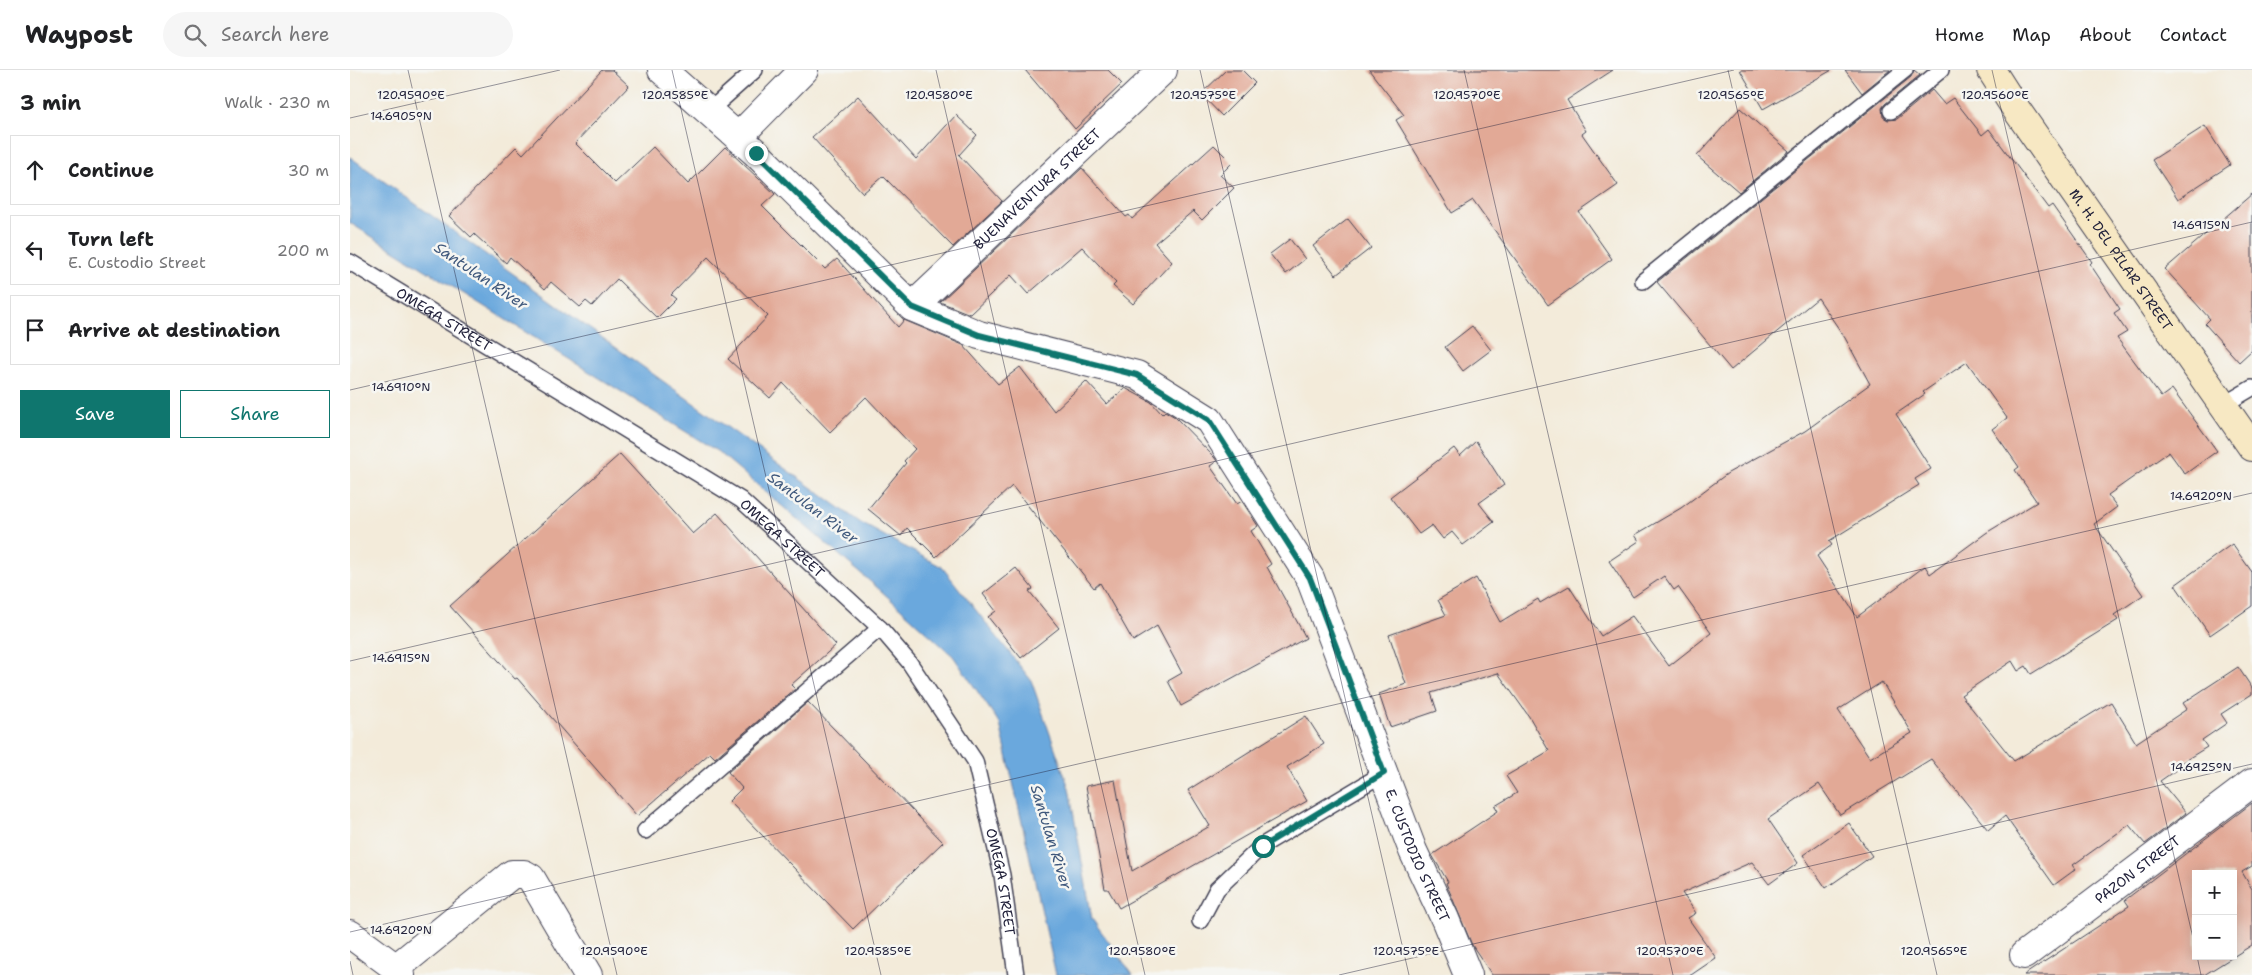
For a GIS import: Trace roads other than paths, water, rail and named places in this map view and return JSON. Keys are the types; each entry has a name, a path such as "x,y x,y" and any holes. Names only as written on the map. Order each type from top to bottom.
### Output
{"main road":[{"name":"M. H. DEL PILAR STREET","path":"1995,71 2022,117 2252,447"}],"street":[{"name":"E. CUSTODIO STREET","path":"662,70 738,137 912,307 979,335 1137,375 1209,420 1310,578 1413,852 1445,918 1468,975"},
{"path":"738,137 804,70"},
{"name":"BUENAVENTURA STREET","path":"912,307 1163,70"},
{"name":"PAZON STREET","path":"2024,955 2252,783"},
{"path":"350,934 398,972 512,874 524,874 531,878 588,975"}],"lane":[{"path":"709,111 755,70"},
{"path":"1643,281 1905,70"},
{"path":"1891,112 1941,70"},
{"name":"OMEGA STREET","path":"352,266 741,500 880,628 909,662 975,761 1002,875 1016,975"},
{"path":"2223,405 2252,388"},
{"path":"645,832 880,628"},
{"path":"1200,921 1217,889 1263,846 1384,773"}],"water":[{"name":"Santulan River","path":"350,157 861,523 942,567 1031,680 1069,788 1092,919 1133,975 1056,975 1000,724 953,656 879,589 720,453 350,223"}]}
